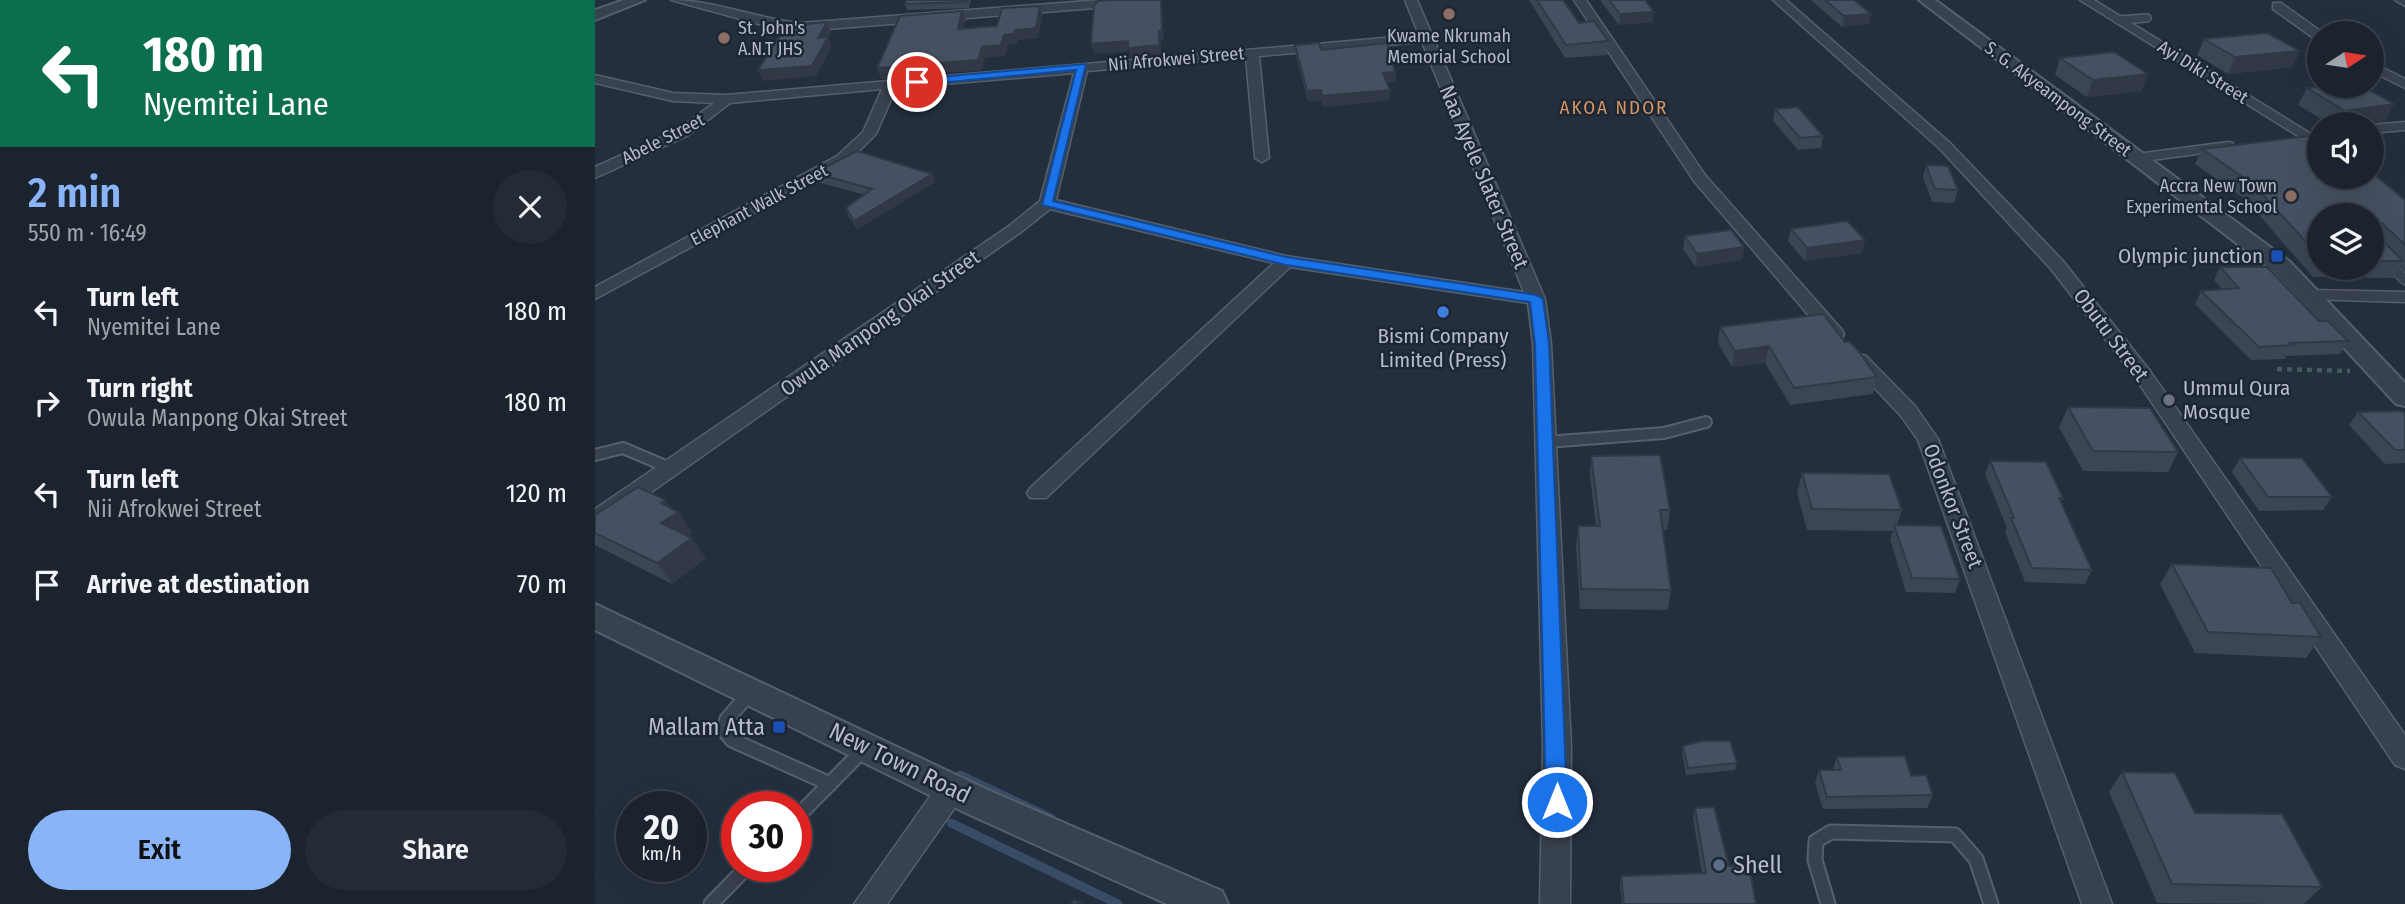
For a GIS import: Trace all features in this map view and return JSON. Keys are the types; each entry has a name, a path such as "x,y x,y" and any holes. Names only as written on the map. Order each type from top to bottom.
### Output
{"street":[{"path":"595,15 638,0"},
{"path":"677,0 786,27 1146,0"},
{"path":"916,18 921,0"},
{"name":"Naa Ayele Slater Street","path":"1411,0 1536,299 1542,344 1557,746 1555,904"},
{"name":"Odonkor Street","path":"1580,0 1699,178 1748,236 1908,411 1928,439 2097,904"},
{"name":"Obutu Street","path":"1779,0 1945,146 2057,265 2143,375 2405,757"},
{"name":"S. G. Akyeampong Street","path":"1926,0 2267,255 2311,295 2405,397"},
{"name":"Ayi Diki Street","path":"2086,0 2307,134"},
{"path":"2277,6 2307,27"},
{"name":"Nii Afrokwei Street","path":"598,82 673,97 726,99 1425,38"},
{"path":"1252,52 1262,158"},
{"path":"1082,66 1047,203 1286,261 1536,299"},
{"path":"2384,73 2405,84"},
{"name":"Elephant Walk Street","path":"595,294 828,169 856,150 875,128 890,85"},
{"name":"Abele Street","path":"595,173 697,125 713,114 726,99"},
{"path":"2384,128 2405,126"},
{"path":"2281,140 2307,139"},
{"path":"2137,158 2242,145"},
{"name":"Owula Manpong Okai Street","path":"595,520 1015,229 1047,203"},
{"path":"1038,493 1286,261"},
{"path":"2311,295 2405,297"},
{"name":"New Town Road","path":"599,624 1209,904"},
{"path":"869,904 953,788"}],"lane":[{"path":"2118,20 2147,18"},
{"path":"2384,259 2405,280"},
{"path":"1546,442 1664,432 1706,422"},
{"path":"595,455 623,448 670,468"},
{"path":"751,692 727,719 724,730 732,740 830,784"},
{"path":"812,802 867,746"},
{"path":"1828,904 1815,860 1816,841 1831,832 1955,835 1976,859 1991,904"},
{"path":"711,904 732,882"}],"path":[{"path":"2277,369 2382,372"}],"building":[{"path":"906,0 968,0 905,4"},
{"path":"1161,0 1162,31 1159,31 1159,45 1128,48 1128,41 1091,44 1094,6 1098,1"},
{"path":"1537,0 1563,0 1579,23 1594,21 1608,41 1566,45"},
{"path":"1609,0 1645,0 1654,12 1620,14"},
{"path":"1825,0 1854,0 1871,14 1844,16"},
{"path":"1040,6 1036,28 1015,30 1014,34 1004,35 1001,45 982,47 978,60 877,68 900,16 962,11 958,29 997,26 1002,8"},
{"path":"827,22 818,38 828,37 812,66 758,70 786,26"},
{"path":"2267,33 2300,51 2235,57 2204,39"},
{"path":"1319,43 1321,50 1387,43 1395,72 1383,73 1390,90 1322,96 1321,90 1307,91 1295,45"},
{"path":"2114,52 2148,74 2093,80 2060,58"},
{"path":"2324,98 2383,98 2394,104 2345,111"},
{"path":"1798,107 1823,136 1800,138 1775,109"},
{"path":"2307,136 2307,189 2384,189 2384,183 2405,200 2405,245 2384,225 2384,203 2307,203 2307,243 2253,184 2202,149"},
{"path":"857,151 932,174 854,221 846,208 872,189 814,173"},
{"path":"1926,165 1948,166 1958,190 1935,189"},
{"path":"1847,221 1865,240 1807,248 1791,229"},
{"path":"1731,230 1744,247 1697,254 1685,236"},
{"path":"2384,242 2403,261 2384,261"},
{"path":"2220,267 2267,267 2319,321 2328,321 2348,341 2259,347 2201,291 2239,288"},
{"path":"1823,314 1845,342 1849,341 1860,353 1877,377 1794,388 1769,346 1735,351 1720,327"},
{"path":"2068,407 2150,408 2178,452 2093,451"},
{"path":"2402,411 2405,414 2405,450 2395,450 2358,412"},
{"path":"1660,455 1670,510 1660,510 1671,590 1581,589 1578,526 1600,526 1591,456"},
{"path":"2240,458 2302,458 2332,497 2268,497"},
{"path":"1990,461 2046,462 2063,498 2059,498 2092,570 2032,568"},
{"path":"1802,473 1889,474 1902,510 1812,509"},
{"path":"638,487 666,500 661,503 678,512 661,523 692,538 657,563 595,533 595,515"},
{"path":"1894,525 1941,526 1960,579 1912,578"},
{"path":"2172,564 2271,568 2292,603 2300,603 2321,637 2208,632"},
{"path":"1702,741 1730,741 1737,763 1688,768 1683,746"},
{"path":"1905,756 1911,776 1926,775 1933,795 1827,797 1819,770 1841,770 1837,757"},
{"path":"2122,772 2175,773 2195,813 2282,814 2322,887 2172,884"},
{"path":"1714,807 1729,866 1749,866 1756,904 1624,904 1621,876 1706,873 1695,808"}],"waterway":[{"path":"960,775 1051,818"},
{"path":"951,823 1118,904"}],"place":[{"name":"Kwame Nkrumah Memorial School","path":"1449,14"},
{"name":"St. John's A.N.T JHS","path":"724,38"},
{"name":"Accra New Town Experimental School","path":"2291,196"},
{"name":"Olympic junction","path":"2277,256"},
{"name":"Bismi Company Limited (Press)","path":"1443,312"},
{"name":"Ummul Qura Mosque","path":"2169,400"},
{"name":"Mallam Atta","path":"779,727"},
{"name":"Shell","path":"1719,865"}],"district":[{"name":"AKOA NDOR","path":"1614,107"}],"route":[{"path":"917,82 1082,66 1047,203 1286,261 1536,299 1542,344 1557,802"}]}
